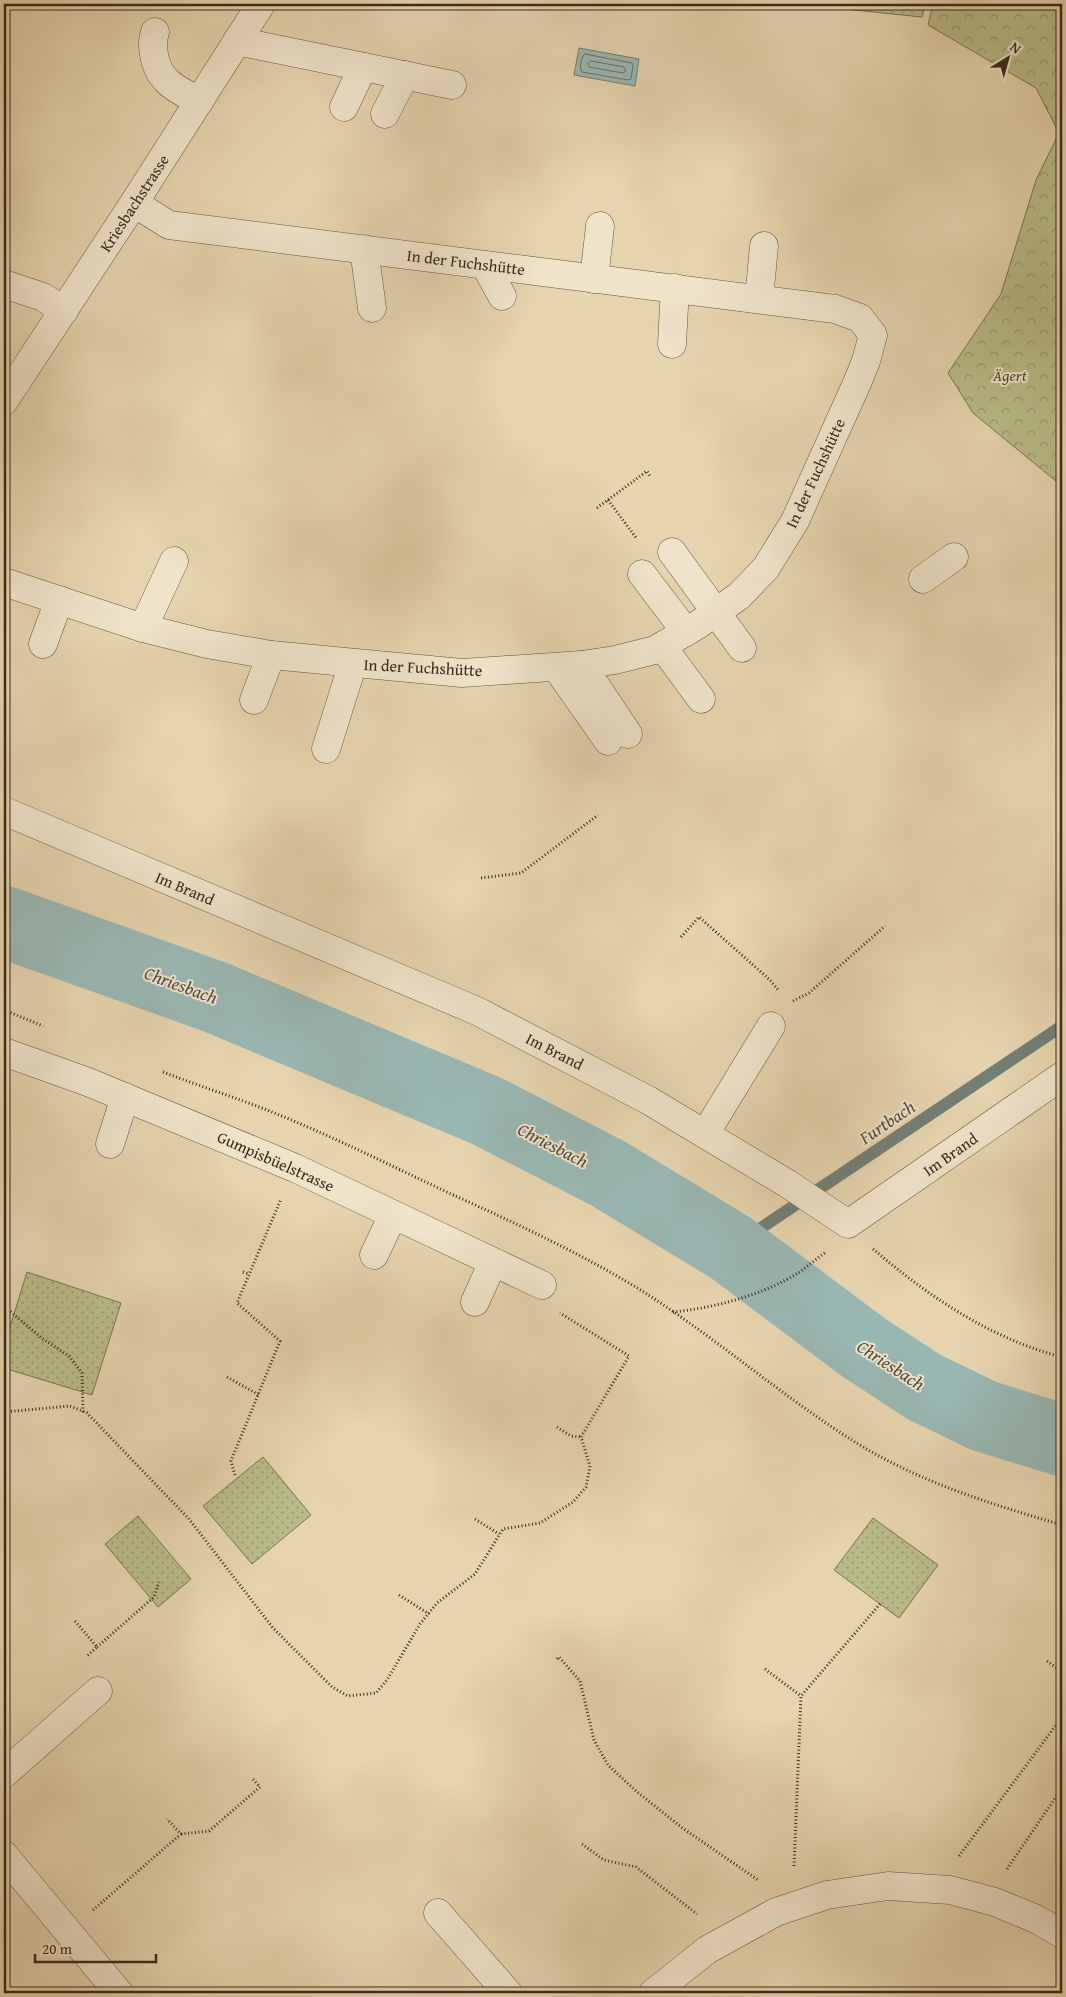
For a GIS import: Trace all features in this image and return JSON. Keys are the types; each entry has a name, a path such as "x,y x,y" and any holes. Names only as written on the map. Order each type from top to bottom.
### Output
{"street":[{"name":"Kriesbachstrasse","path":"7,390 64,311 261,4"},
{"path":"155,32 152,40 154,58 165,80 199,102"},
{"path":"237,41 452,85"},
{"path":"344,106 363,67"},
{"path":"385,114 404,75"},
{"name":"In der Fuchshütte","path":"4,582 143,628 207,644 271,655 462,673 569,666 615,660 662,646 686,632 739,596 766,568 795,521 857,383 866,361 872,335 860,318 835,309 169,225 134,203"},
{"path":"594,278 600,226"},
{"path":"758,299 764,246"},
{"path":"364,249 372,308"},
{"path":"486,265 502,296"},
{"path":"4,284 43,297 64,311"},
{"path":"672,344 675,288"},
{"path":"672,552 742,648"},
{"path":"924,579 954,558"},
{"path":"143,628 174,561"},
{"path":"642,574 686,632"},
{"path":"43,644 59,600"},
{"path":"662,646 701,699"},
{"path":"254,700 271,655"},
{"path":"326,749 353,663"},
{"path":"569,666 618,737"},
{"name":"Im Brand","path":"4,811 477,1011 622,1086 788,1184 838,1218 1062,1076"},
{"path":"705,1134 771,1026"},
{"name":"Gumpisbüelstrasse","path":"4,1052 125,1098 295,1168 542,1285"},
{"path":"110,1144 125,1098"},
{"path":"374,1255 393,1215"},
{"path":"475,1302 493,1262"},
{"path":"4,1774 98,1691"},
{"path":"4,1855 119,1993"},
{"path":"653,1993 707,1950 776,1912 827,1895 888,1886 950,1890 1003,1906 1036,1919 1062,1934"},
{"path":"438,1913 508,1993"}],"path":[{"path":"597,508 647,471 650,476"},
{"path":"608,500 631,532"},
{"path":"481,878 522,873 598,815"},
{"path":"682,937 699,917 770,980 782,996"},
{"path":"235,1475 231,1461 280,1341 237,1303 295,1168"},
{"path":"838,1218 905,1276 950,1308 1039,1351 1062,1356"},
{"path":"673,1312 706,1309 758,1292 796,1274 828,1250"},
{"path":"243,1272 248,1274"},
{"path":"542,1285 549,1307 629,1356 580,1437"},
{"path":"4,1309 11,1312 43,1339 70,1356 82,1373 83,1412"},
{"path":"228,1377 259,1395"},
{"path":"4,1412 70,1406 87,1413 189,1519 273,1628 332,1688 348,1696 376,1693 387,1680 420,1624 437,1603 475,1574 503,1529 540,1524 573,1502 586,1487 590,1466 580,1437"},
{"path":"558,1428 572,1436 580,1437"},
{"path":"475,1519 499,1534"},
{"path":"97,1647 154,1597 158,1582"},
{"path":"399,1595 429,1614"},
{"path":"794,1866 801,1696 880,1604"},
{"path":"75,1620 89,1637"},
{"path":"557,1659 559,1657 580,1681 594,1740 608,1765 681,1827 758,1880"},
{"path":"1047,1661 1062,1672"},
{"path":"764,1669 801,1696"},
{"path":"959,1856 1062,1717"},
{"path":"101,1903 181,1834 209,1831 260,1787 252,1778"},
{"path":"1006,1870 1062,1788"},
{"path":"167,1819 181,1834"},
{"path":"582,1844 604,1860 636,1867 699,1916"}],"green space":[{"path":"795,4 926,4 922,17"},
{"name":"Ägert","path":"933,4 1062,4 1062,486 973,413 948,373 1001,294 1036,180 1059,133 1036,88 928,25"},
{"path":"27,1272 121,1303 92,1395 4,1368 4,1346"},
{"path":"263,1457 311,1515 252,1564 203,1506"},
{"path":"138,1516 191,1579 158,1607 105,1544"},
{"path":"873,1518 938,1565 899,1618 834,1570"}],"water":[{"path":"579,48 639,59 635,86 574,75"}],"waterway":[{"name":"Chriesbach","path":"4,922 215,997 487,1111 609,1174 731,1248 863,1347 924,1387 984,1416 1062,1440"},
{"name":"Furtbach","path":"731,1248 1062,1026"}]}
